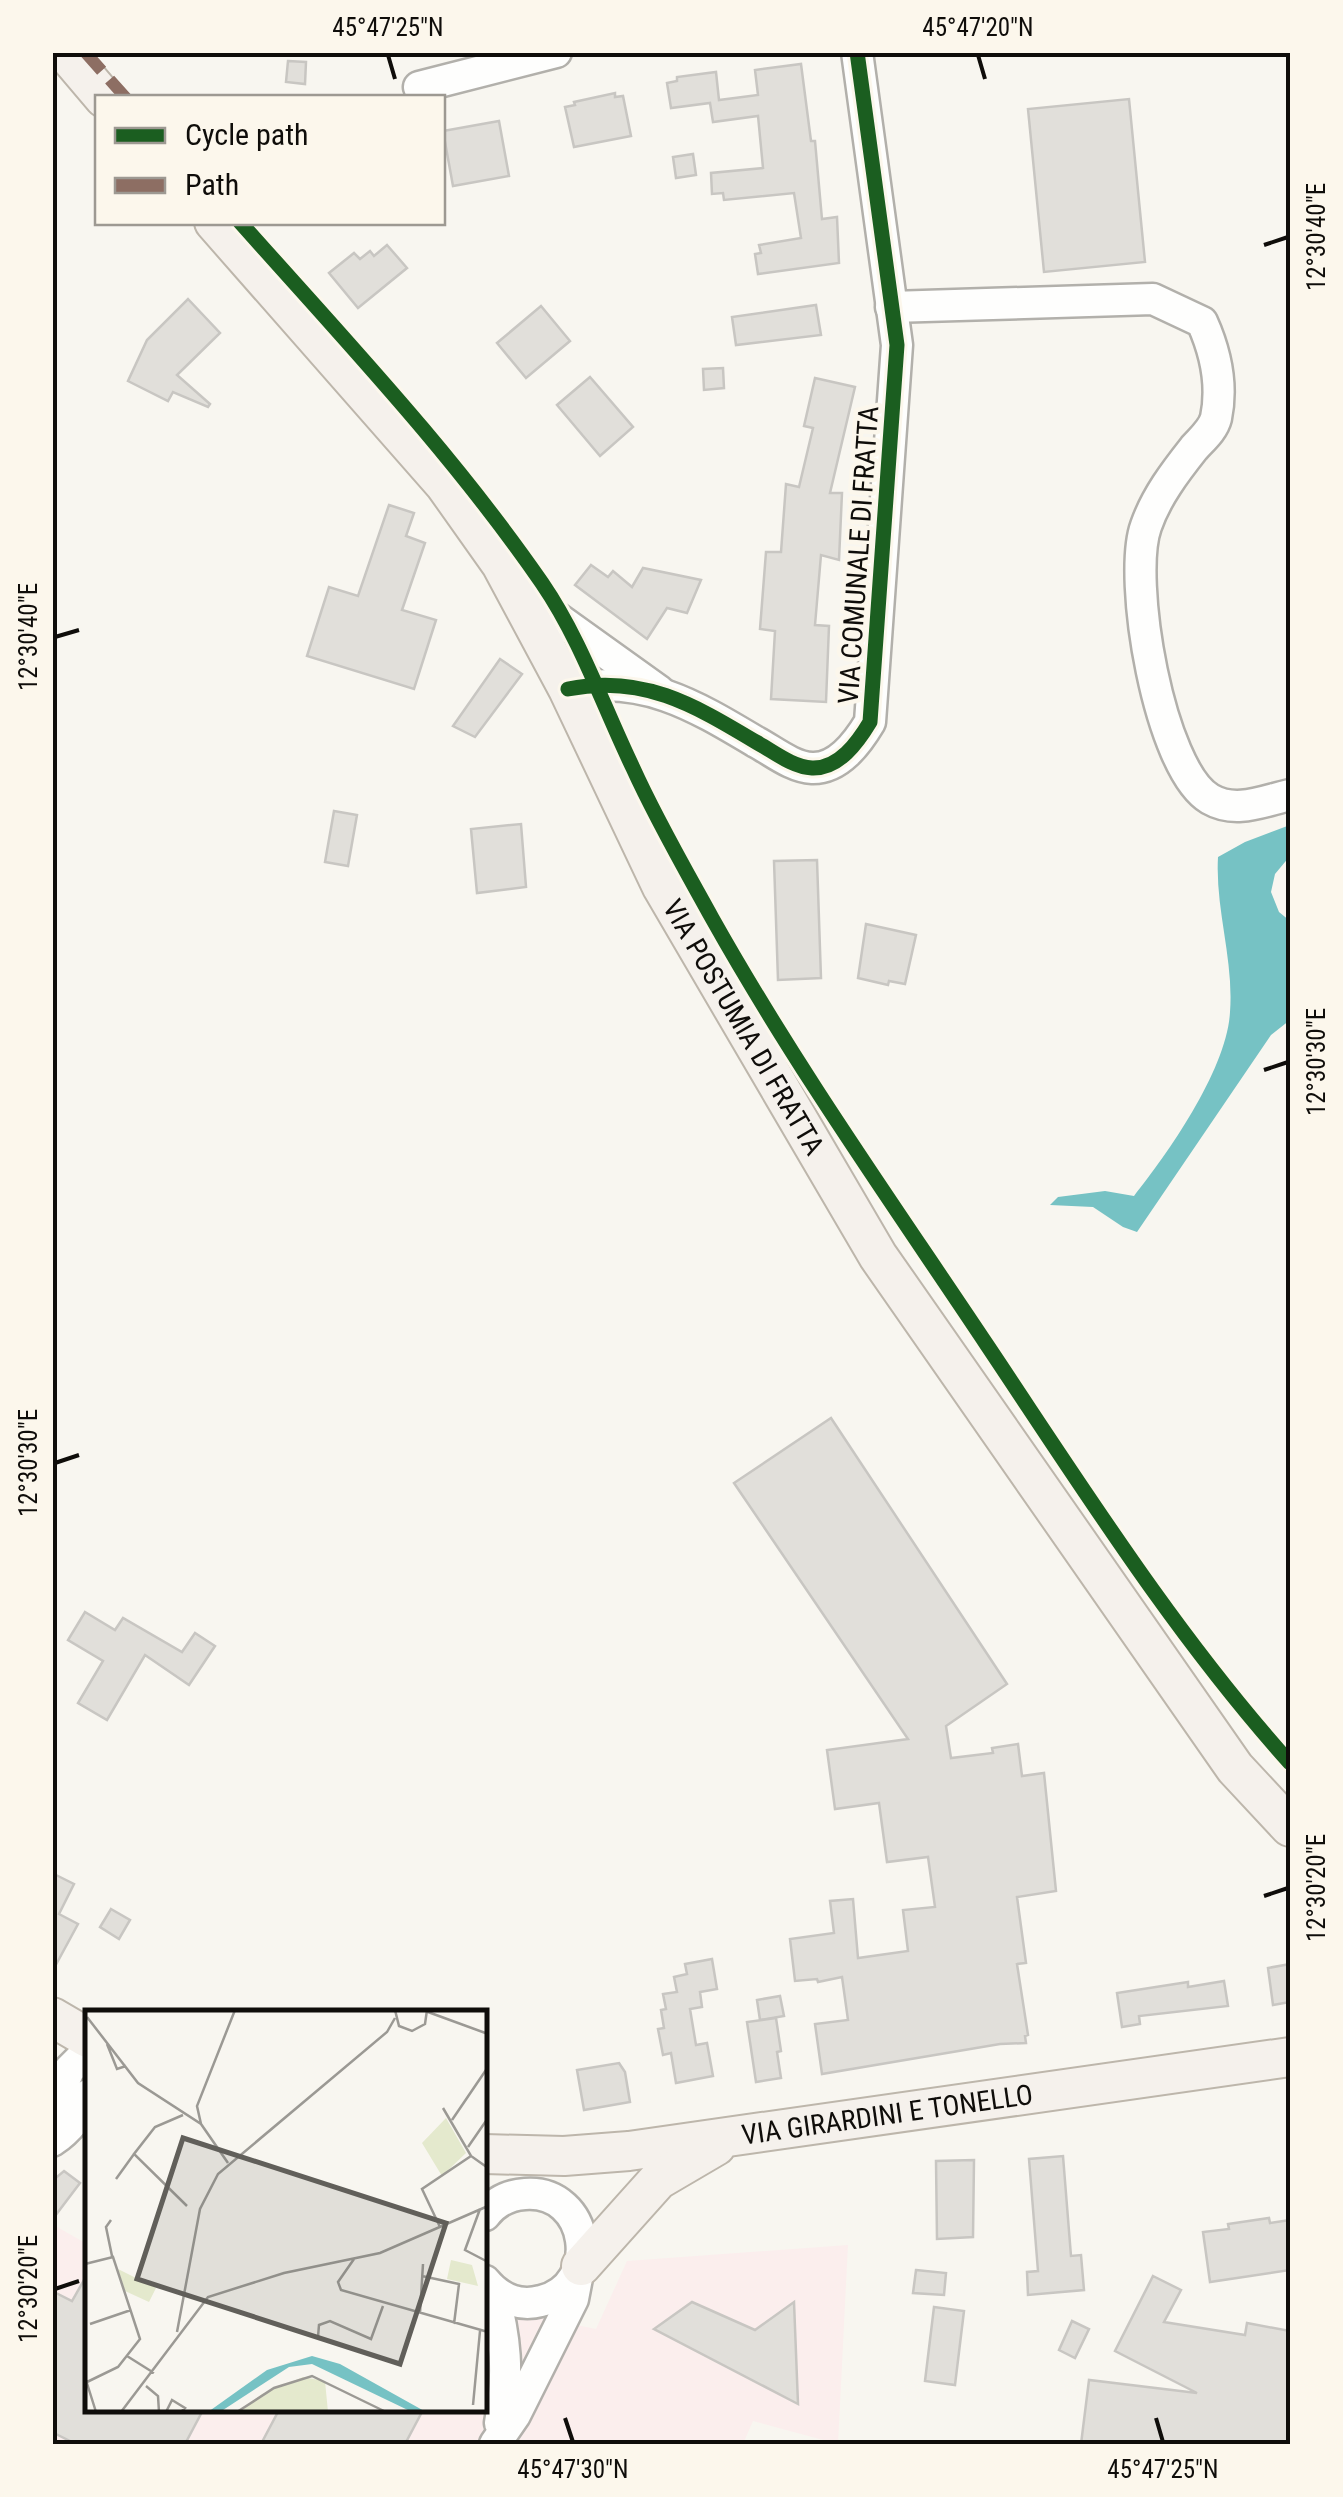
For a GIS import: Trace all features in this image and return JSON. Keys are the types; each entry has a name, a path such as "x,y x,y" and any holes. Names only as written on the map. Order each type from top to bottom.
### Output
{"main road":[{"path":"65,52 101,95"},
{"name":"VIA POSTUMIA DI FRATTA","path":"217,225 445,485 502,564 568,689 662,887 878,1256 1235,1768 1290,1827"},
{"path":"52,2017 85,2036"},
{"name":"VIA GIRARDINI E TONELLO","path":"488,2154 596,2154 731,2138 1290,2057"},
{"path":"580,2268 658,2180 731,2138"}],"street":[{"path":"419,88 519,57 556,52"},
{"name":"VIA COMUNALE DI FRATTA","path":"568,689 595,684 662,693 690,703 790,762 813,768 836,761 857,744 870,722 896,377 891,307 857,52"},
{"path":"891,307 1152,299 1202,322 1214,348 1220,397 1214,425 1158,497 1144,531 1140,583 1163,724 1188,776 1208,798 1235,808 1290,795"},
{"path":"525,604 552,615 662,693"},
{"path":"52,2141 66,2132 76,2108 69,2070 85,2054"},
{"path":"488,2212 502,2199 518,2194 550,2197 575,2218 584,2250 573,2298 515,2415 496,2442"},
{"path":"488,2286 518,2302 533,2303 560,2293 580,2268"},
{"path":"488,2286 504,2332 508,2362 496,2442"}],"shaded area":[{"path":"52,2224 85,2243 85,2412 488,2412 488,2308 596,2329 627,2261 848,2245 838,2444 753,2421 743,2444 53,2444"}],"water":[{"path":"1290,825 1290,856 1275,874 1271,892 1279,912 1290,921 1290,1020 1271,1035 1137,1232 1093,1207 1050,1205 1058,1197 1105,1191 1134,1196 1179,1133 1219,1059 1230,1012 1218,857"}],"building":[{"path":"288,61 306,62 305,84 286,82"},
{"path":"801,64 811,141 815,141 822,219 837,217 839,263 758,274 755,254 761,253 759,245 801,238 794,193 724,200 723,193 712,194 711,173 763,168 758,116 713,122 710,103 671,108 667,83 677,81 677,77 716,72 719,100 758,95 755,70"},
{"path":"615,93 615,97 623,96 631,136 574,147 565,107"},
{"path":"1129,99 1145,262 1044,272 1028,109"},
{"path":"499,121 509,176 453,186 445,131"},
{"path":"693,154 696,175 676,178 673,157"},
{"path":"387,245 407,268 358,308 329,273 354,253 360,259 370,251 374,256"},
{"path":"188,299 220,333 177,375 210,404 208,407 173,392 168,401 128,381 147,340"},
{"path":"816,305 821,335 736,345 732,317"},
{"path":"541,306 570,341 526,378 497,343"},
{"path":"723,368 724,388 704,390 703,369"},
{"path":"590,377 633,427 600,456 557,405"},
{"path":"815,378 855,387 830,493 842,493 839,560 821,555 815,625 829,626 826,702 771,699 775,631 760,629 766,552 781,552 786,484 799,487 813,428 804,426"},
{"path":"389,505 414,513 406,536 425,543 402,610 436,620 414,689 307,656 329,587 358,596"},
{"path":"591,565 608,577 613,571 632,587 643,568 701,580 687,613 667,608 647,639 575,585"},
{"path":"500,659 522,674 475,737 453,726"},
{"path":"334,811 357,815 348,866 325,862"},
{"path":"521,824 526,887 477,893 471,829"},
{"path":"817,860 821,978 778,980 774,861"},
{"path":"866,924 916,935 905,984 889,981 888,985 858,978"},
{"path":"831,1418 1007,1684 946,1726 951,1758 993,1753 992,1748 1018,1744 1022,1776 1044,1773 1056,1891 1017,1897 1026,1963 1017,1964 1026,2043 822,2074 815,2024 848,2020 842,1977 795,1981 790,1939 834,1933 830,1901 853,1899 858,1958 908,1951 903,1910 935,1907 928,1857 887,1862 879,1803 835,1809 827,1750 908,1739 734,1483"},
{"path":"85,1612 115,1630 123,1618 182,1652 195,1633 215,1646 189,1685 145,1655 107,1720 78,1703 103,1661 68,1640"},
{"path":"52,1873 74,1884 59,1914 78,1924 52,1972"},
{"path":"111,1909 130,1920 119,1939 100,1927"},
{"path":"712,1959 717,1989 700,1992 702,2007 690,2009 696,2045 707,2043 713,2076 676,2083 671,2053 663,2055 658,2029 664,2028 663,1994 677,1992 674,1977 687,1974 685,1964"},
{"path":"1290,1964 1290,2002 1273,2005 1268,1968"},
{"path":"1224,1981 1228,2006 1139,2016 1140,2024 1122,2027 1117,1993 1188,1982 1188,1987"},
{"path":"780,1996 784,2016 760,2020 757,2000"},
{"path":"776,2018 781,2078 756,2082 747,2022"},
{"path":"619,2063 625,2072 630,2102 584,2110 577,2070"},
{"path":"1063,2156 1071,2256 1081,2255 1084,2290 1028,2295 1027,2272 1038,2271 1029,2159"},
{"path":"974,2160 973,2237 937,2239 936,2161"},
{"path":"64,2171 80,2183 52,2220 52,2181"},
{"path":"1269,2218 1270,2223 1290,2220 1290,2270 1210,2282 1203,2232"},
{"path":"916,2270 946,2273 944,2295 913,2293"},
{"path":"1153,2276 1181,2290 1164,2322 1245,2335 1247,2323 1290,2331 1290,2444 1081,2444 1089,2380 1197,2393 1115,2351"},
{"path":"85,2278 85,2412 202,2412 185,2444 76,2444 52,2432 52,2291 72,2301"},
{"path":"692,2302 755,2330 794,2302 798,2404 654,2329"},
{"path":"934,2307 964,2311 955,2385 925,2381"},
{"path":"1072,2321 1089,2329 1075,2358 1059,2350"},
{"path":"278,2412 422,2412 405,2444 261,2444"}],"marked path":[{"path":"85,52 123,95"}],"cycle path":[{"path":"568,689 620,686 667,696 711,716 790,762 812,768 839,759 870,722 897,345 857,52"},
{"path":"243,225 435,443 542,583 580,650 671,844 811,1081 1131,1559 1208,1664 1290,1763"}]}
